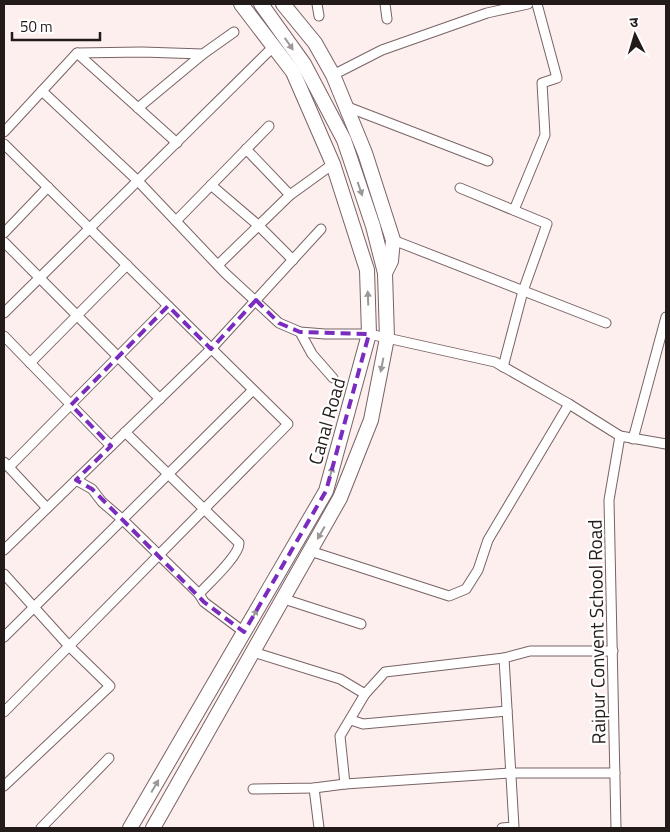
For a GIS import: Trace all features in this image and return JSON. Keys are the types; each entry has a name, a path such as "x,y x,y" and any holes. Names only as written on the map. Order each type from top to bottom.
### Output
{"main road":[{"name":"Canal Road","path":"130,828 326,490 370,334 367,270 333,164 293,72 241,4"},
{"name":"Canal Road","path":"153,828 340,498 371,420 388,338 385,273 373,226 344,140 304,64 261,4"},
{"path":"283,4 315,43 333,75 374,178 393,240 391,261 385,273"}],"street":[{"path":"317,4 319,16"},
{"path":"385,4 387,19"},
{"path":"333,75 382,50 487,13 528,4"},
{"path":"514,210 545,135 542,83 557,78 537,4"},
{"path":"138,108 203,54 234,32"},
{"path":"4,313 274,46"},
{"path":"4,132 77,53 142,52 203,54"},
{"path":"77,53 177,143"},
{"path":"42,91 138,181 218,265 279,323 300,332 370,334 495,362 569,404 620,436 666,444"},
{"path":"345,106 488,161"},
{"path":"176,220 269,126"},
{"path":"4,144 288,424 4,712"},
{"path":"246,149 290,195"},
{"path":"218,265 258,224 290,195 333,164"},
{"path":"211,185 258,224 293,260"},
{"path":"4,233 48,188"},
{"path":"460,188 547,224 523,291 503,367"},
{"path":"4,550 212,349 321,229"},
{"path":"393,240 606,323"},
{"path":"4,242 160,399"},
{"path":"30,363 127,265"},
{"path":"47,508 7,464 71,405 168,306"},
{"path":"632,439 666,317"},
{"path":"300,332 312,354 333,378"},
{"path":"4,336 111,446"},
{"path":"4,637 33,606 254,390"},
{"path":"310,552 449,596 466,589 478,570 488,540 569,404"},
{"path":"125,432 239,543 240,547 234,556 199,594"},
{"name":"Raipur Convent School Road","path":"616,828 609,500 620,436"},
{"path":"76,480 92,489 102,502 199,594 204,602 244,632"},
{"path":"4,574 69,646 110,686 4,786"},
{"path":"284,599 361,624"},
{"path":"345,784 340,736 365,694 385,672 504,658 530,651 612,651"},
{"path":"253,652 340,679 365,694"},
{"path":"502,828 514,827 504,658"},
{"path":"350,720 363,724 507,711"},
{"path":"41,828 109,758"},
{"path":"253,789 314,788 345,784 510,773 615,773"},
{"path":"314,788 319,828"}],"highlighted area":[{"path":"256,300 279,323 300,332 369,334 326,491 244,632 204,602 92,489 76,480 111,446 71,405 168,306 211,349"}]}
